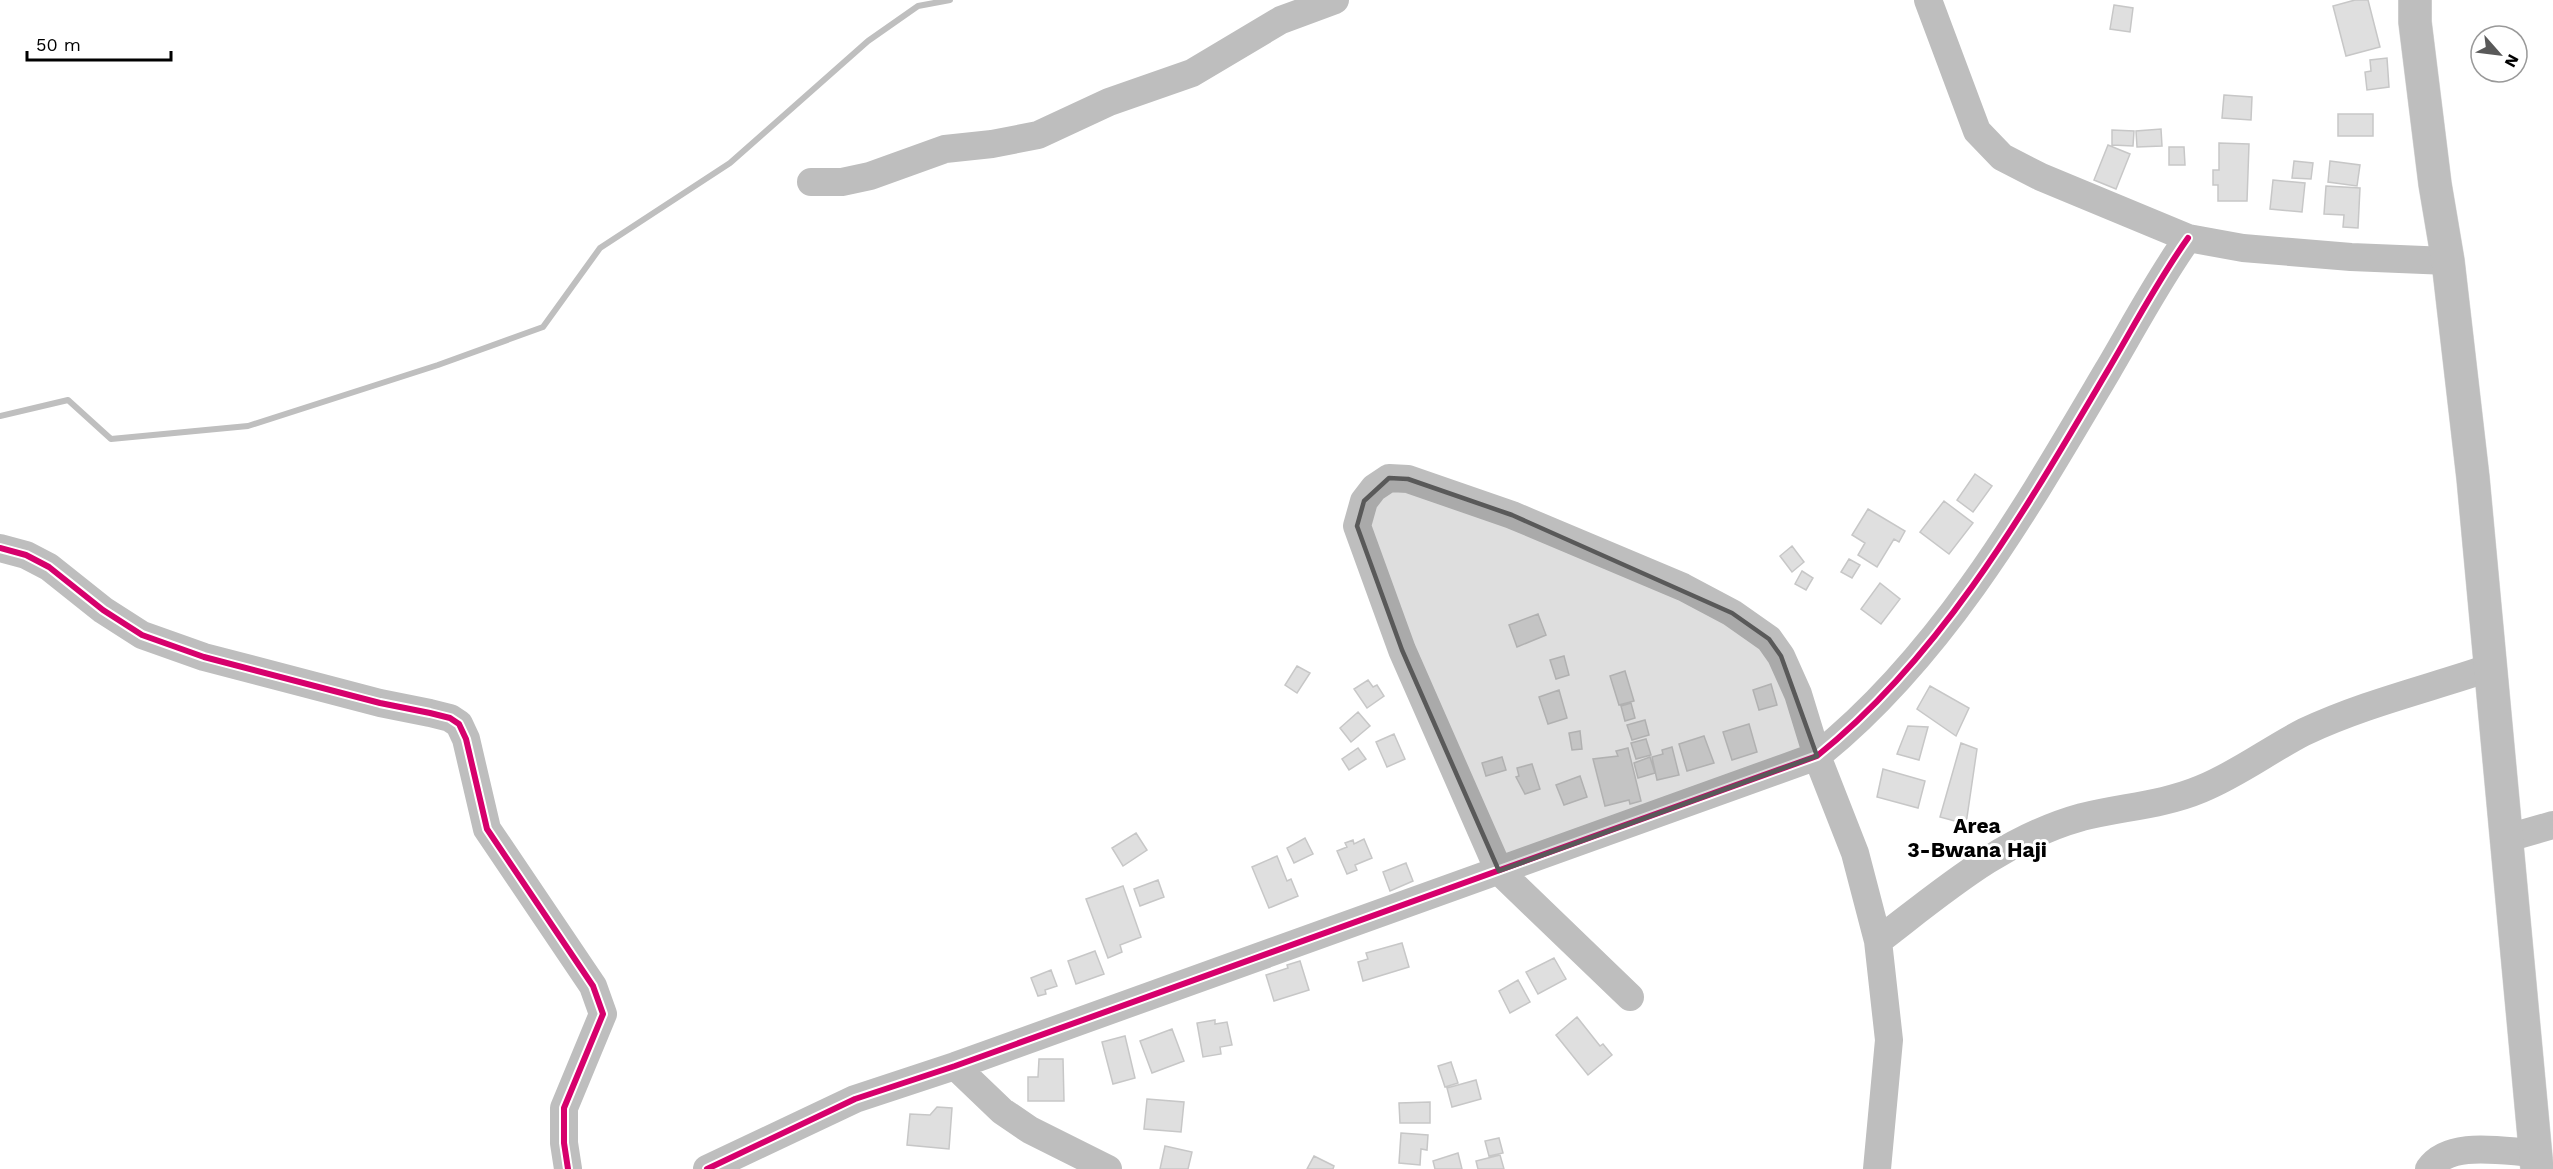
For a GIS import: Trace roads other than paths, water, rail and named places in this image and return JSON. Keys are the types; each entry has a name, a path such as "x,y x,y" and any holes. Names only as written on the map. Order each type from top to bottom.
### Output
{"main road":[{"path":"2415,0 2434,172 2448,261 2473,478 2504,839 2536,1161"}],"street":[{"path":"811,182 842,182 870,176 945,149 992,144 1038,135 1109,102 1192,73 1281,20 1335,0"},
{"path":"1928,0 1977,132 2002,157 2041,177 2188,238 2243,248 2448,261"},
{"path":"707,1169 855,1099 956,1066 1817,756 1844,735 1894,684 1942,625 2004,540 2188,238"},
{"path":"1630,997 1499,871 1402,650 1357,526 1364,501 1374,488 1389,478 1408,479 1512,515 1683,587 1732,613 1769,639 1781,656 1798,694 1817,756 1855,853 1878,941 1888,1040 1877,1169"},
{"path":"0,548 26,555 48,567 102,610 142,635 204,657 380,703 450,718 459,724 466,739 487,829 593,986 603,1014 564,1108 564,1143 568,1169"},
{"path":"1878,941 1974,867 2011,845 2082,818 2162,803 2200,790 2236,774 2303,733 2359,709 2489,668"},
{"path":"2504,839 2553,825"},
{"path":"956,1066 1002,1111 1021,1124 1108,1169"},
{"path":"2429,1169 2445,1157 2466,1150 2536,1161"}],"waterway":[{"path":"0,416 68,400 111,439 248,426 438,365 543,327 600,248 730,163 868,41 918,6 950,0"}],"district":[{"name":"Area 3-Bwana Haji","path":"1977,838"}]}
